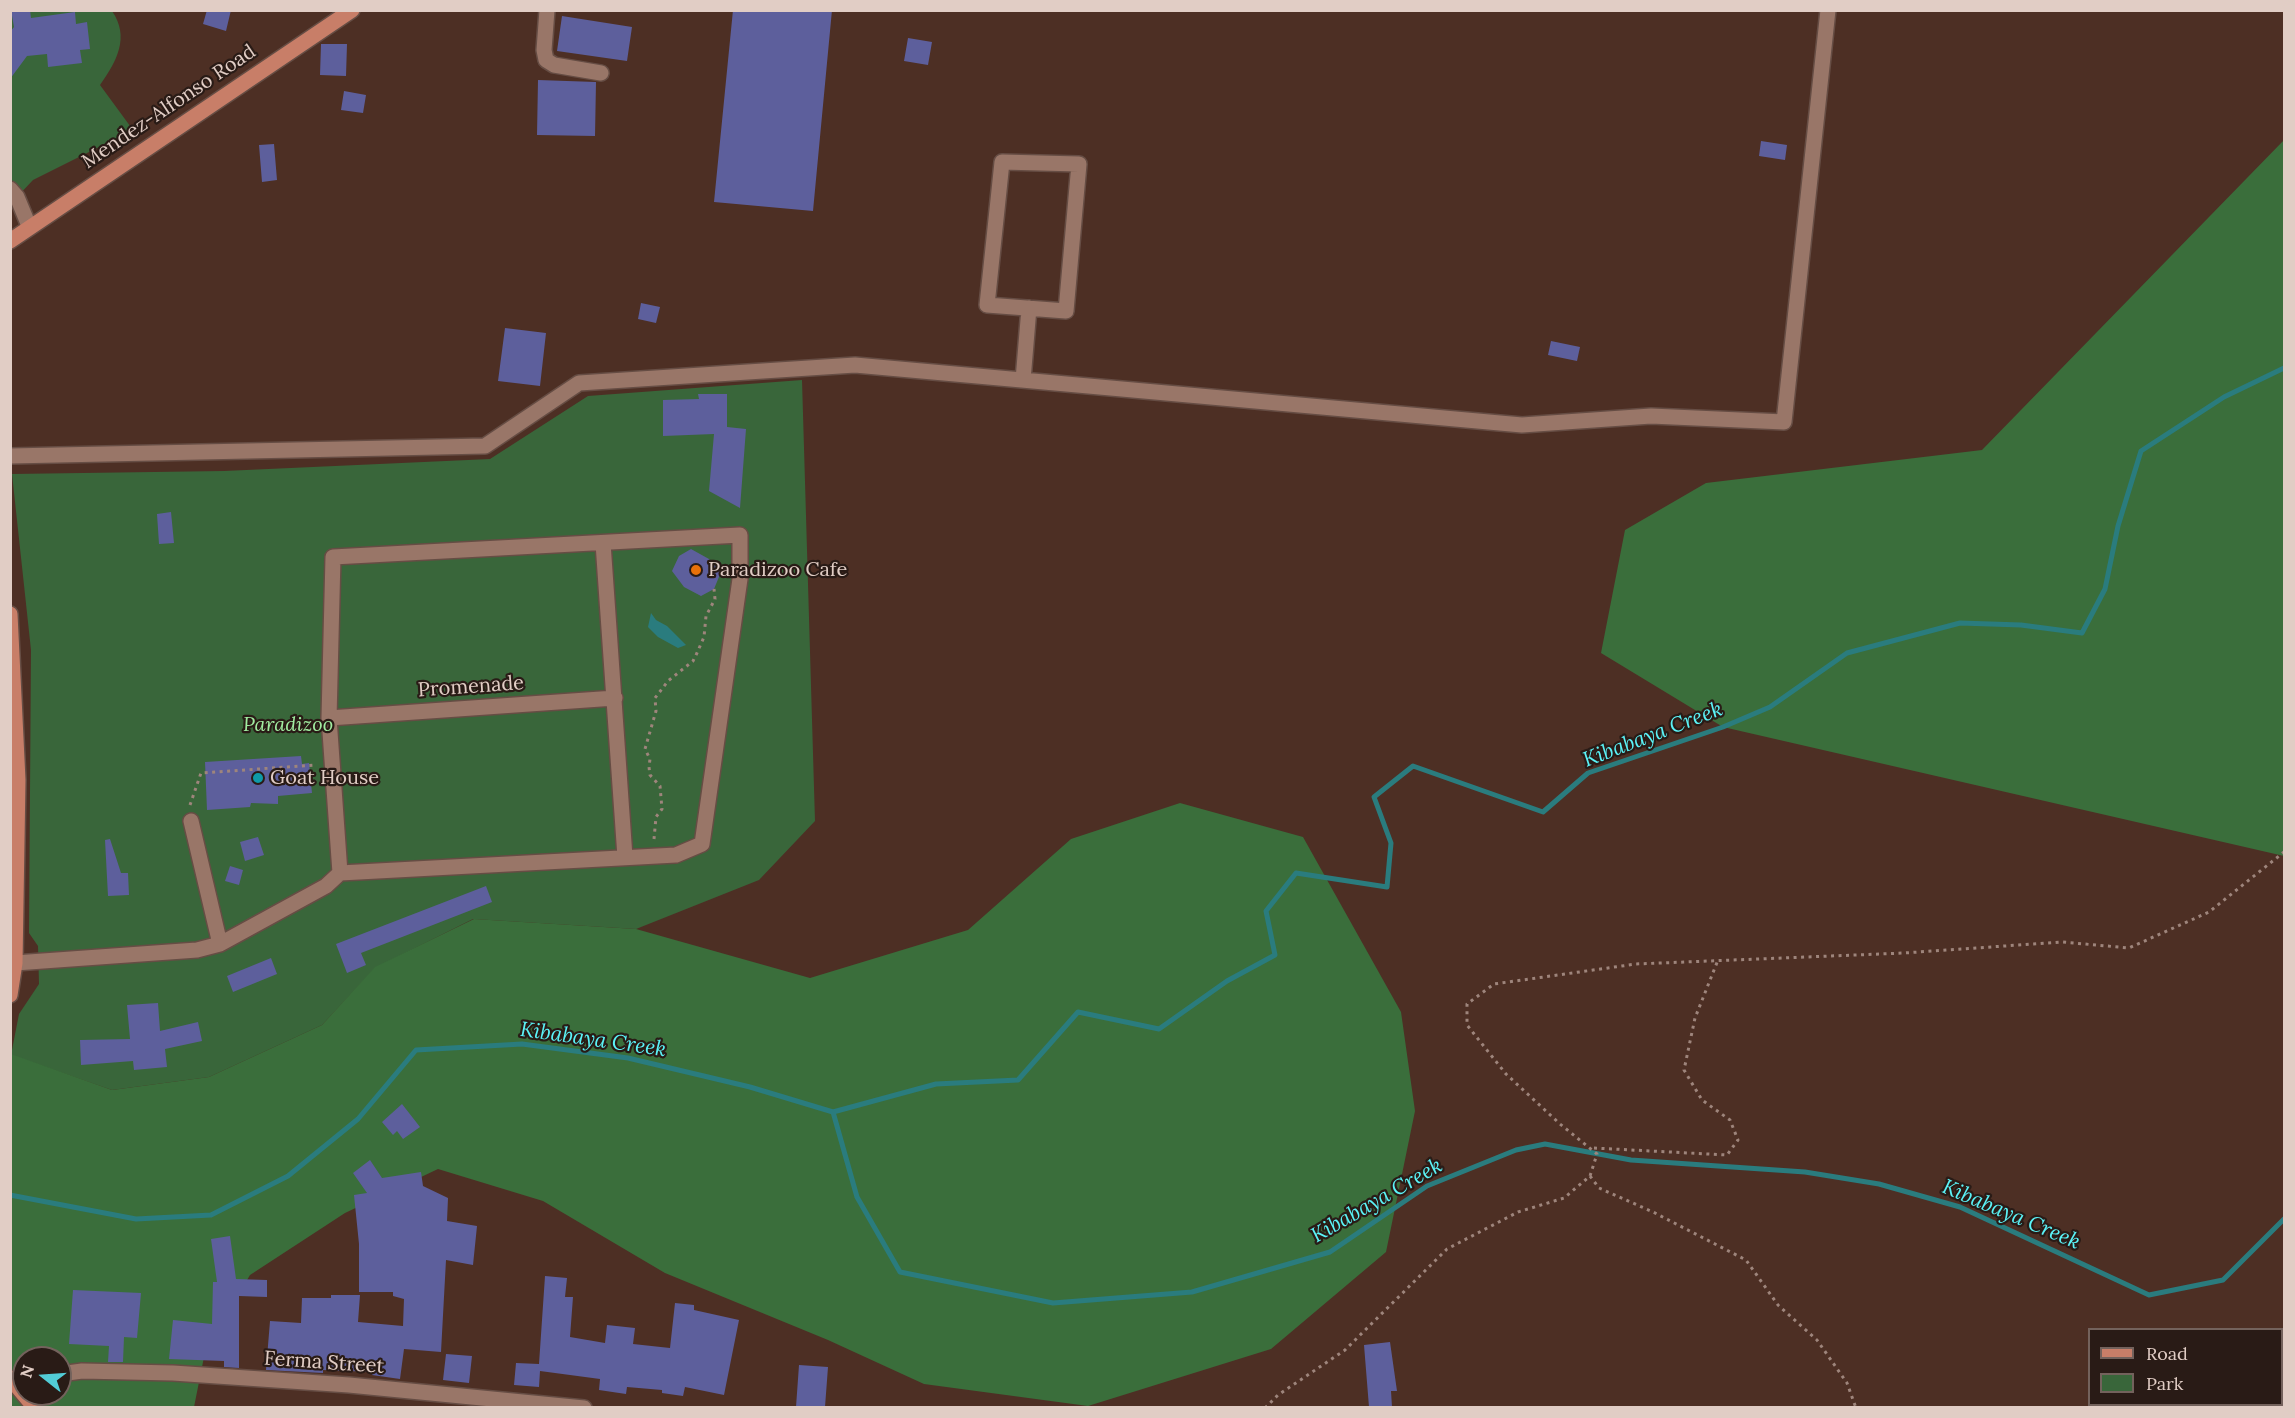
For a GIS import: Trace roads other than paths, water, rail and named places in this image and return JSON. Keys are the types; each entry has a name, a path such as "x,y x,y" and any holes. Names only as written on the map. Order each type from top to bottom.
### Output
{"main road":[{"name":"Mendez-Alfonso Road","path":"10,241 352,10"},
{"path":"10,614 18,780 15,963 11,993"}],"street":[{"path":"547,10 544,50 546,60 554,65 601,73"},
{"path":"10,456 485,446 579,383 855,365 1522,425 1651,416 1784,422 1828,10"},
{"path":"1002,162 1079,164 1066,311 1029,308 987,305 1002,162"},
{"path":"10,189 17,197 29,226"},
{"path":"1023,380 1029,308"},
{"path":"15,963 197,950 220,944 326,886 340,873 676,855 702,844 740,579 740,535 464,548 333,557 329,718 340,873"},
{"path":"603,543 625,857"},
{"name":"Promenade","path":"329,718 615,698"},
{"path":"191,821 220,944"},
{"name":"Ferma Street","path":"72,1372 173,1373 349,1385 584,1407"}],"water":[{"path":"651,613 686,645 678,648 658,637 648,627"}],"waterway":[{"name":"Kibabaya Creek","path":"10,1195 136,1219 211,1215 288,1176 358,1119 416,1050 522,1044 628,1058 750,1087 833,1112 936,1084 1018,1080 1078,1012 1159,1029 1227,981 1275,955 1266,911 1296,873 1387,887 1391,843 1374,797 1413,766 1543,812 1588,773 1723,727 1770,707 1847,653 1960,623 2021,625 2082,633 2105,589 2118,526 2141,451 2224,397 2284,368"},
{"name":"Kibabaya Creek","path":"833,1112 857,1197 900,1272 1053,1303 1192,1292 1330,1252 1427,1186 1516,1150 1545,1144 1631,1160 1805,1172 1879,1184 1960,1207 2149,1295 2223,1280 2284,1219"}],"place":[{"name":"Paradizoo Cafe","path":"696,570"},
{"name":"Goat House","path":"258,778"}],"park label":[{"name":"Paradizoo","path":"288,725"}]}
